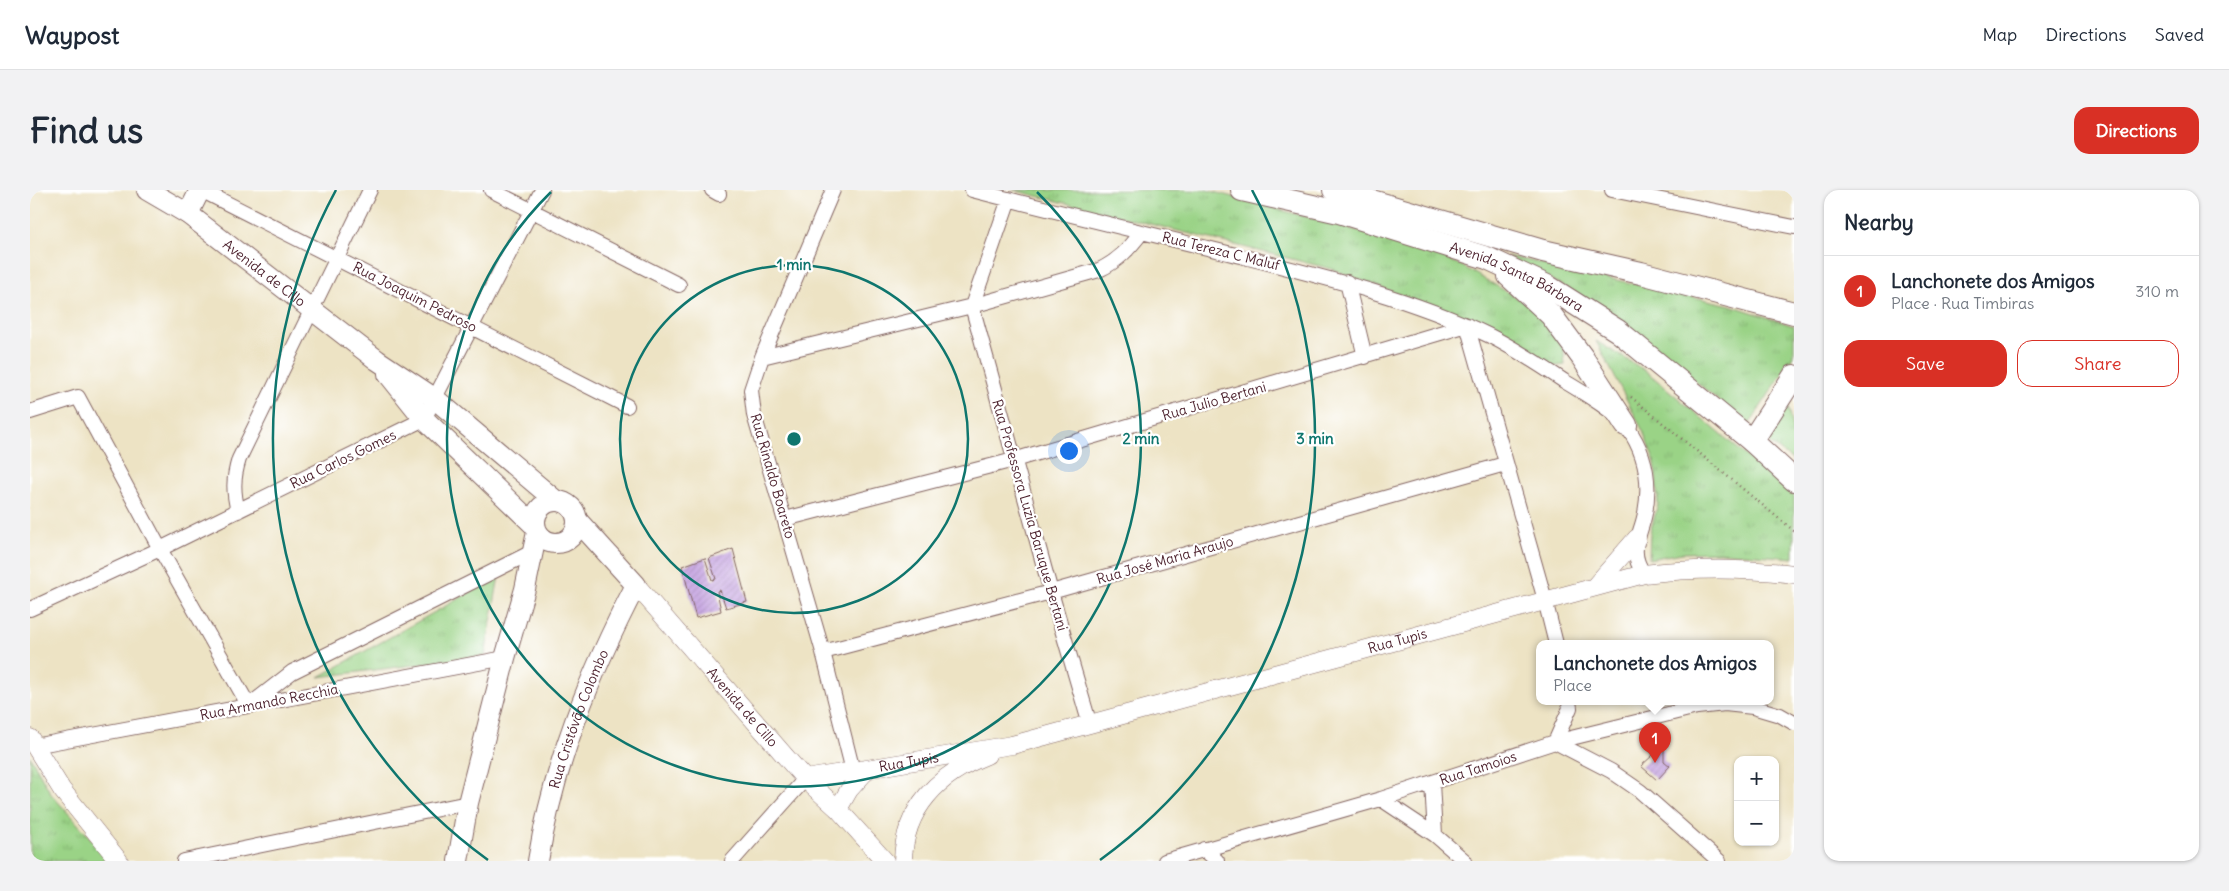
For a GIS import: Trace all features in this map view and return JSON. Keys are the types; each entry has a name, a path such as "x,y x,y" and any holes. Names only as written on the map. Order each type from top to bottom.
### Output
{"main road":[{"name":"Avenida de Cillo","path":"147,190 188,214 377,360 434,398 556,501"},
{"path":"188,214 201,190"},
{"name":"Avenida Santa Bárbara","path":"1242,190 1339,212 1487,258 1560,293 1618,330 1784,467 1794,480"},
{"name":"Avenida Santa Bárbara","path":"1334,190 1543,251 1641,273 1794,313"},
{"path":"1487,258 1537,300 1551,315 1582,357 1626,425"},
{"path":"1641,273 1794,298"},
{"name":"Avenida de Cillo","path":"377,360 424,419 536,529"},
{"path":"1752,441 1794,376"},
{"path":"458,861 468,803 525,588 536,529 537,512 542,506 556,501 568,505 577,520 574,534 558,543 525,588"},
{"name":"Avenida de Cillo","path":"577,520 636,585"},
{"path":"536,529 541,538 558,543 605,550"},
{"name":"Rua Cristóvão Colombo","path":"538,861 556,775 575,718 607,640 636,585"}],"street":[{"name":"Rua Joaquim Pedroso","path":"201,190 627,406"},
{"path":"238,511 234,475 239,459 370,190"},
{"path":"491,190 679,285"},
{"path":"424,419 542,190"},
{"name":"Rua Rinaldo Boareto","path":"833,190 762,357 751,390 754,415 823,652 860,770"},
{"name":"Rua Tereza C Maluf","path":"972,190 1347,282 1467,326 1523,354 1589,396 1626,425"},
{"path":"1612,190 1794,227"},
{"path":"972,306 1009,200"},
{"path":"762,357 972,306 1099,270 1115,262 1128,250 1142,232"},
{"path":"1347,282 1365,356"},
{"name":"Rua Professora Luzia Baruque Bertani","path":"972,306 1090,725"},
{"path":"1467,326 1555,640"},
{"name":"Rua Julio Bertani","path":"785,519 1014,460 1467,326"},
{"path":"30,412 78,397 160,549 249,706 292,672 532,552"},
{"name":"Rua Carlos Gomes","path":"30,609 160,549 424,419"},
{"path":"1626,425 1639,447 1646,469 1648,492 1645,515 1637,538 1638,566 1644,574"},
{"name":"Rua José Maria Araujo","path":"823,652 1051,592 1505,464"},
{"path":"1596,585 1637,538"},
{"name":"Rua Tupis","path":"805,779 1012,745 1596,585 1644,574 1682,569 1722,568 1791,572"},
{"name":"Avenida de Cillo","path":"636,585 805,779 838,809 884,861"},
{"name":"Rua Armando Recchia","path":"32,742 249,706 505,658"},
{"path":"1570,705 1570,708 1555,742 1611,771 1633,786 1719,861"},
{"name":"Rua Tamoios","path":"1165,861 1381,799 1555,742 1697,707 1716,705"},
{"name":"Rua Tamoios","path":"1734,705 1753,707 1780,715 1794,722"},
{"path":"32,742 62,790 119,861"},
{"name":"Rua Tupis","path":"903,861 903,842 911,820 923,800 942,780 971,761 1012,745"},
{"path":"941,757 944,772 942,780"},
{"path":"838,809 860,770"},
{"path":"732,861 805,779"},
{"path":"1432,783 1435,835"},
{"path":"1381,799 1435,835 1465,861"},
{"path":"184,861 468,803"},
{"path":"1204,849 1217,861"}],"path":[{"path":"1627,394 1794,531"}],"green space":[{"path":"1013,190 1207,190 1421,248 1462,266 1533,307 1563,345 1565,365 1547,367 1472,322 1332,269"},
{"path":"1507,256 1730,305 1794,326 1794,356 1748,426 1652,344 1595,303"},
{"path":"1596,341 1646,371 1794,496 1794,558 1719,552 1682,553 1649,559 1650,533 1658,504 1655,463 1643,431"},
{"path":"1787,400 1794,440 1794,461 1764,439"},
{"path":"499,576 485,656 319,677"},
{"path":"30,756 51,794 111,861 30,861"}],"building":[{"path":"733,549 747,602 726,608 720,590 717,591 721,611 696,618 682,566 705,558 712,580 716,579 709,558"},
{"path":"1664,749 1664,761 1670,766 1657,780 1641,766 1653,755 1650,751"}],"place":[{"name":"Lanchonete dos Amigos","path":"1655,763"}]}
